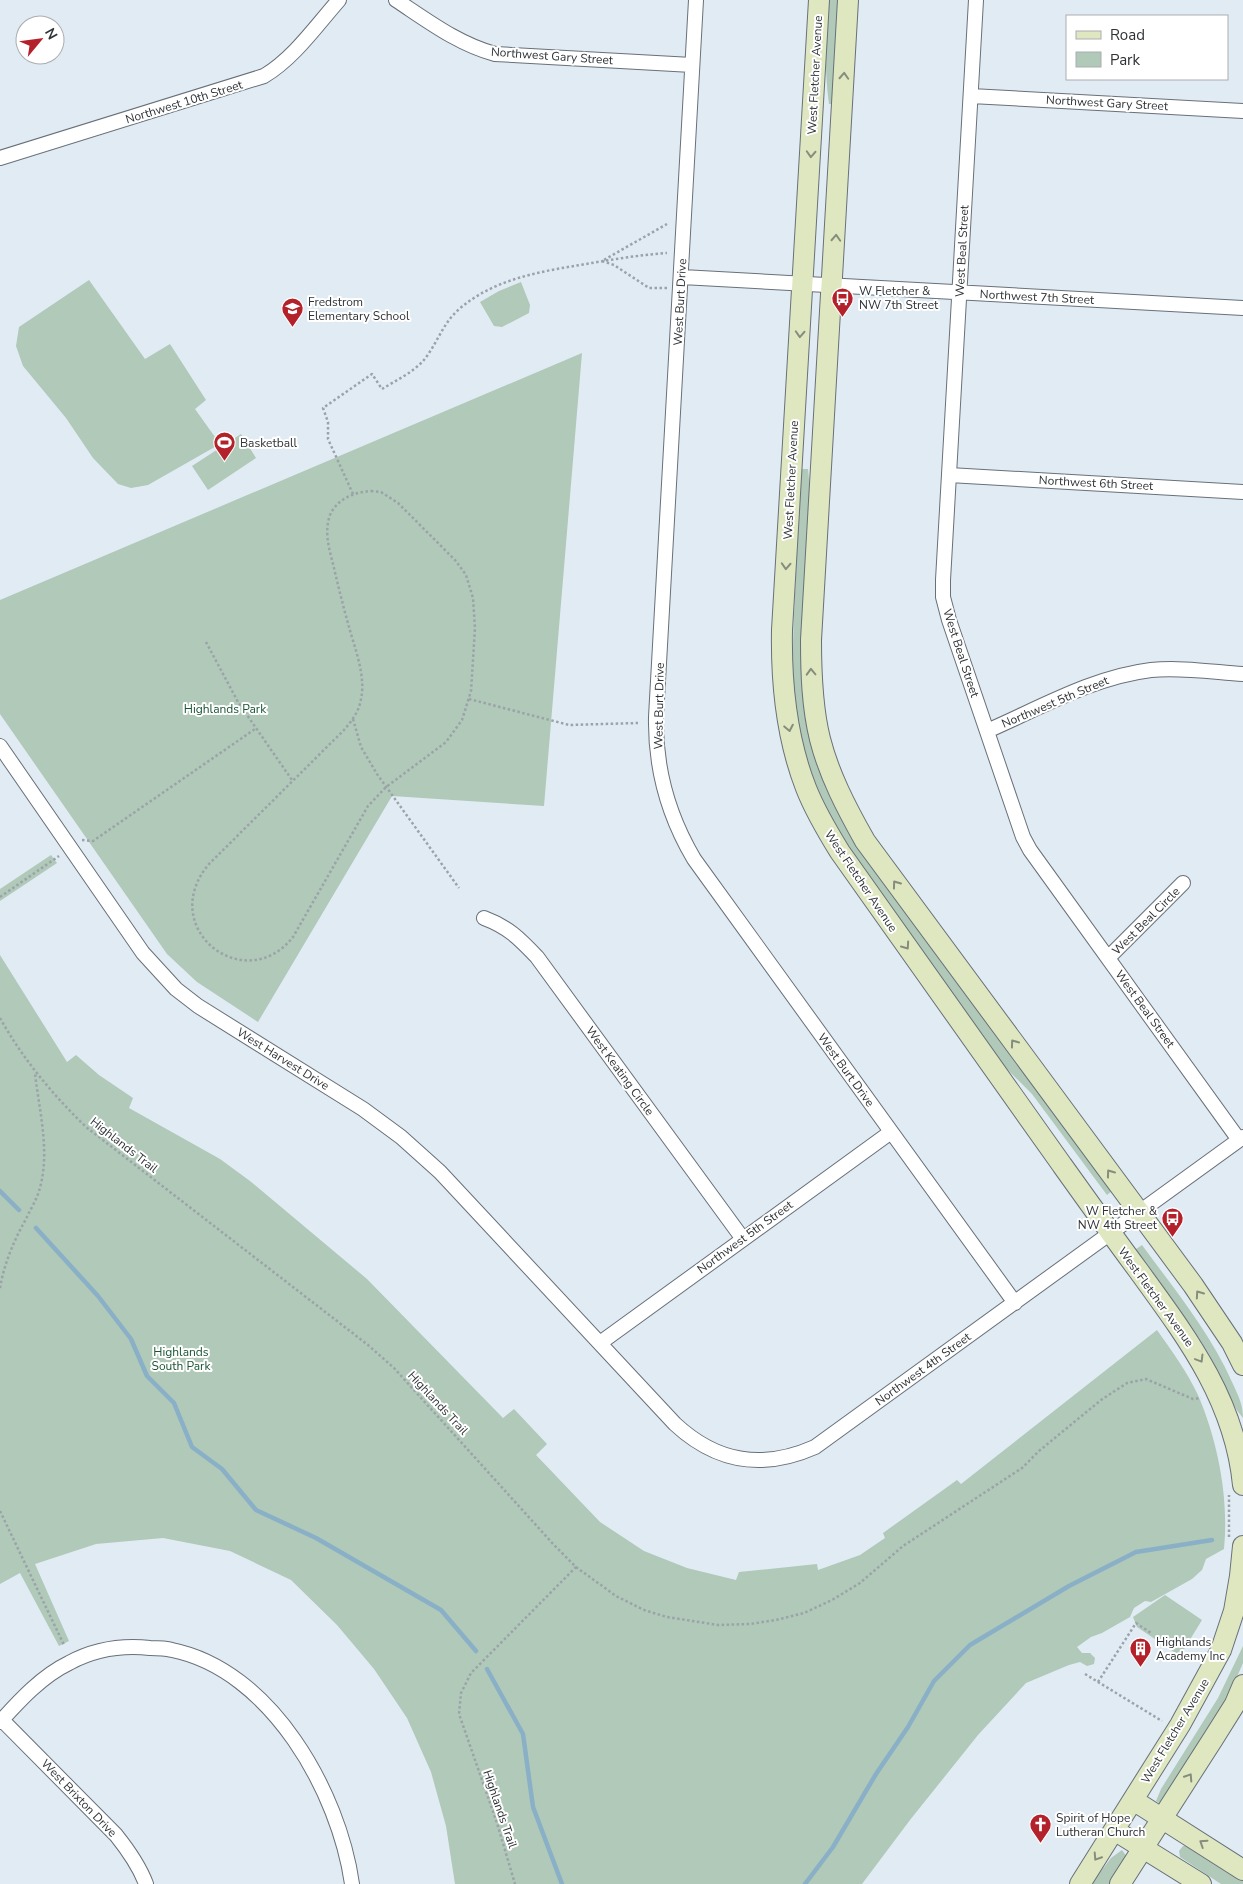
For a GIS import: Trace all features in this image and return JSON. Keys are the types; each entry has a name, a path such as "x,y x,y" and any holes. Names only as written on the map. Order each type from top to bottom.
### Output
{"main road":[{"name":"West Fletcher Avenue","path":"819,0 783,620 782,666 789,728 806,787 820,819 840,852 1111,1234 1188,1338 1204,1365 1216,1389 1237,1449 1236,1486"},
{"name":"West Fletcher Avenue","path":"848,0 833,287 811,640 814,706 824,749 843,800 865,841 1213,1314 1243,1364"},
{"name":"West Fletcher Avenue","path":"1080,1884 1180,1725 1221,1650 1234,1611 1239,1553"},
{"path":"1120,1884 1235,1704 1243,1685"},
{"path":"1133,1800 1243,1870"},
{"path":"1114,1830 1201,1884"}],"street":[{"name":"Northwest 10th Street","path":"0,158 264,76 277,68 292,53 339,0"},
{"name":"Northwest Gary Street","path":"396,0 456,39 472,47 495,54 692,65"},
{"name":"West Burt Drive","path":"696,0 682,278 656,717 657,750 669,808 680,835 694,859 1015,1303"},
{"name":"West Beal Street","path":"976,0 949,475 944,597 949,620 1023,837 1030,850 1241,1138"},
{"name":"Northwest Gary Street","path":"971,96 1243,110"},
{"name":"Northwest 7th Street","path":"682,278 1243,308"},
{"name":"Northwest 6th Street","path":"949,475 1243,492"},
{"name":"Northwest 5th Street","path":"987,731 1099,682 1123,675 1164,670 1243,674"},
{"name":"West Harvest Drive","path":"0,746 143,953 176,989 198,1006 363,1109 401,1137 440,1172 600,1343"},
{"name":"West Beal Circle","path":"1108,958 1183,883"},
{"name":"West Keating Circle","path":"484,918 501,925 517,936 537,957 743,1239"},
{"name":"Northwest 5th Street","path":"600,1343 891,1132"},
{"name":"Northwest 4th Street","path":"600,1343 675,1424 702,1446 737,1459 756,1461 780,1459 798,1454 827,1439 1241,1138"},
{"path":"1,1721 46,1677 68,1663 90,1654 123,1647 143,1647 189,1654 224,1671 243,1684 283,1726 302,1752 320,1782 332,1808 342,1836 352,1884"},
{"name":"West Brixton Drive","path":"1,1721 116,1835 130,1852 146,1884"}],"path":[{"path":"602,261 613,253 628,247 667,224"},
{"path":"353,494 328,439 328,422 323,408 372,374 382,389 414,369 429,352 450,319 476,297 511,280 555,269 672,252 683,255"},
{"path":"602,261 614,266 649,288 670,289 681,293"},
{"path":"370,491 381,492 398,503 455,560 466,575 473,598 475,628 473,679 469,699 462,720 446,742 386,787 374,799 363,814 293,937 287,944 273,954 256,960 238,959 221,954 212,947 196,925 192,910 195,885 200,874 209,864 292,780 343,732 353,719 361,699 362,685 357,655 327,538 330,515 335,506 353,494 370,491"},
{"path":"206,642 238,702 292,780"},
{"path":"469,699 569,725 638,723"},
{"path":"353,719 361,747 386,787 459,888"},
{"path":"0,897 83,839 93,841 255,729"},
{"name":"Highlands Trail","path":"0,1018 8,1033 35,1071 86,1127 368,1345 394,1368 554,1545 576,1566 471,1673 461,1693 459,1709 462,1725 497,1823 515,1884"},
{"path":"0,1288 8,1260 35,1202 42,1177 43,1137 35,1071"},
{"path":"576,1566 616,1596 644,1610 667,1617 718,1625 750,1624 804,1613 832,1600 860,1583 903,1546 1022,1468 1101,1400 1122,1386 1136,1380 1146,1379 1193,1399 1200,1399 1216,1389"},
{"path":"1236,1486 1230,1514 1239,1553"},
{"path":"0,1511 64,1645"},
{"path":"1098,1682 1136,1623 1151,1633"},
{"path":"1085,1674 1166,1723"}],"green space":[{"path":"828,0 839,0 834,104 829,104 826,78"},
{"path":"89,280 145,359 170,344 206,400 195,409 220,444 148,485 131,488 118,484 93,458 66,418 23,366 16,346 19,327"},
{"path":"521,282 530,305 529,313 502,327 494,326 480,302 499,291"},
{"name":"Highlands Park","path":"582,353 544,806 392,796 258,1022 197,982 167,954 0,714 0,600"},
{"name":"Basketball","path":"241,434 256,458 208,490 192,466"},
{"path":"801,469 808,469 810,490 817,758 1113,1190 1107,1195 1032,1094 1003,1065 855,859 821,796 803,745 794,694 794,628"},
{"path":"51,855 57,863 0,901 0,889"},
{"name":"Highlands South Park","path":"0,955 67,1062 76,1055 99,1075 133,1098 129,1108 220,1159 250,1181 367,1279 503,1418 514,1409 547,1444 536,1455 600,1522 644,1551 687,1568 736,1580 739,1572 817,1564 818,1570 860,1555 885,1538 883,1533 957,1480 961,1484 1157,1330 1194,1386 1211,1432 1223,1490 1225,1510 1224,1549 1206,1559 1202,1570 1192,1579 1151,1602 1145,1601 1134,1608 1130,1617 1091,1637 1077,1647 1082,1653 1090,1653 1095,1658 1094,1664 1087,1666 1080,1662 1069,1665 1026,1683 978,1735 862,1884 455,1884 446,1826 431,1772 407,1718 374,1669 337,1625 291,1580 230,1551 163,1538 96,1544 35,1564 69,1641 59,1646 20,1573 0,1584"},
{"path":"1142,1245 1191,1311 1213,1346 1238,1395 1243,1418 1224,1387 1201,1340 1136,1249"},
{"path":"1165,1595 1202,1620 1180,1656 1137,1627 1133,1617"},
{"path":"1243,1646 1243,1663 1229,1695 1161,1804 1156,1801 1161,1789 1218,1698"},
{"path":"1189,1845 1243,1879 1243,1884 1221,1884 1180,1857 1179,1851 1183,1846"},
{"path":"1122,1850 1127,1857 1110,1884 1091,1884 1111,1858"}],"waterway":[{"path":"0,1191 19,1210"},
{"path":"36,1228 98,1296 131,1339 147,1376 174,1403 192,1447 222,1469 256,1510 316,1538 441,1610 476,1651"},
{"path":"805,1884 833,1847 876,1774 908,1727 934,1681 970,1645 1069,1586 1136,1552 1212,1540"},
{"path":"487,1669 523,1734 533,1807 562,1884"}],"place":[{"name":"W Fletcher & NW 7th Street","path":"843,317"},
{"name":"Fredstrom Elementary School","path":"292,328"},
{"name":"Basketball","path":"224,462"},
{"name":"W Fletcher & NW 4th Street","path":"1173,1237"},
{"name":"Highlands Academy Inc","path":"1140,1668"},
{"name":"Spirit of Hope Lutheran Church","path":"1040,1844"}]}
